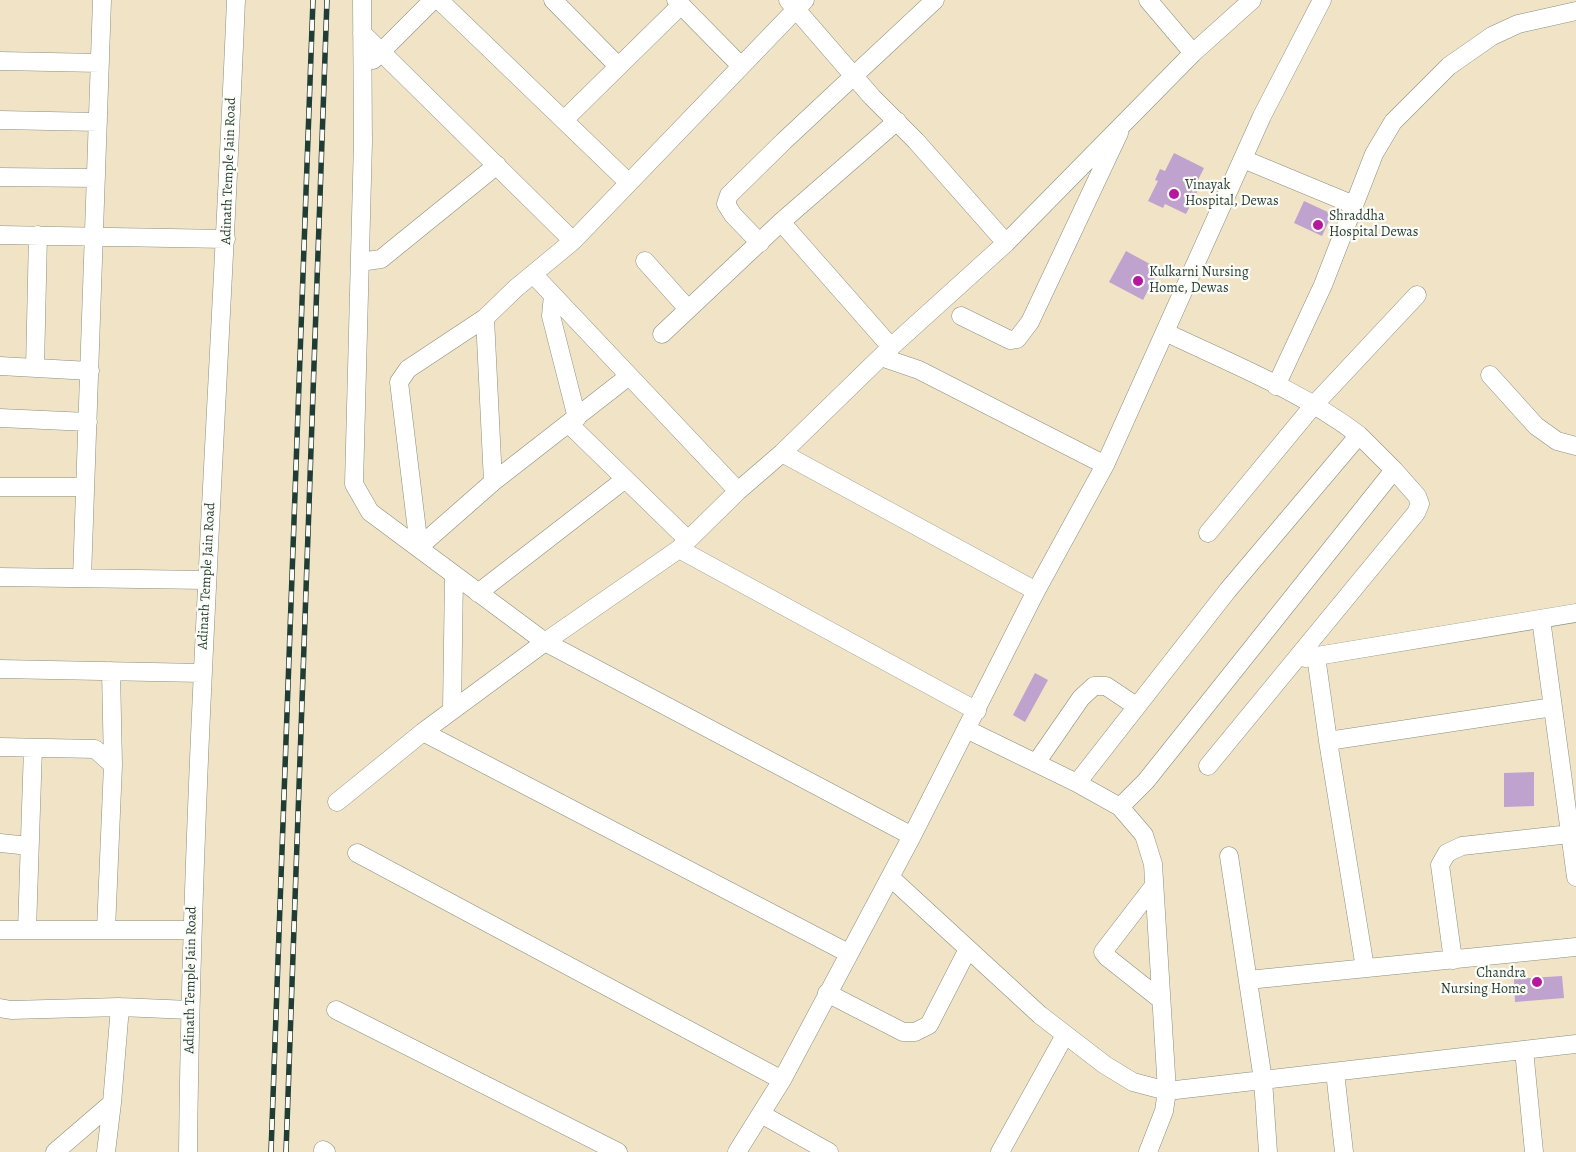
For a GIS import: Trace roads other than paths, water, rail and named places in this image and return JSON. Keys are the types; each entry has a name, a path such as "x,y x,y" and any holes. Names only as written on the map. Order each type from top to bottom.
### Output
{"street":[{"path":"82,578 102,0"},
{"name":"Adinath Temple Jain Road","path":"188,1152 191,930 206,580 226,239 236,0"},
{"path":"362,0 360,262 354,484 370,512 545,642 912,836"},
{"path":"362,72 433,0"},
{"path":"439,0 629,183"},
{"path":"553,0 618,66"},
{"path":"760,243 733,215 726,204 729,196 784,141 855,77 935,0"},
{"path":"1148,0 1193,53"},
{"path":"337,802 422,732 684,544 738,491 782,453 886,352 1006,243 1193,53 1252,0"},
{"path":"737,1152 782,1080 977,711 1036,591 1106,465 1262,116 1322,0"},
{"path":"564,120 678,3 741,66"},
{"path":"419,547 399,382 408,369 485,318 573,241 741,66 797,3 872,97 897,121 1006,243"},
{"path":"1276,386 1323,285 1374,154 1392,122 1449,66 1492,36 1518,24 1576,11"},
{"path":"362,32 573,241"},
{"path":"0,61 100,63"},
{"path":"0,120 98,122"},
{"path":"662,334 781,222 897,121"},
{"path":"961,316 1010,340 1017,339 1030,322 1124,124"},
{"path":"1244,159 1354,205"},
{"path":"360,262 381,259 497,165"},
{"path":"0,177 96,178"},
{"path":"781,222 886,352 1106,465"},
{"path":"0,235 226,239"},
{"path":"35,368 38,236"},
{"path":"645,261 688,310"},
{"path":"534,274 738,491"},
{"path":"553,295 551,316 573,421 624,480 684,544 977,711"},
{"path":"1208,534 1313,406 1417,295"},
{"path":"485,318 494,482"},
{"path":"1165,332 1276,386 1340,420 1359,435 1394,470 1417,496 1420,504 1416,513 1208,766"},
{"path":"0,366 90,371"},
{"path":"1490,375 1536,426 1557,441 1576,446"},
{"path":"419,547 494,482 629,376"},
{"path":"0,418 88,422"},
{"path":"1076,783 1228,590 1359,435"},
{"path":"782,453 1036,591"},
{"path":"1120,807 1146,780 1394,470"},
{"path":"478,593 624,480"},
{"path":"0,487 85,487"},
{"path":"452,710 454,576"},
{"path":"0,577 206,580"},
{"path":"1295,660 1576,613"},
{"path":"1541,619 1576,877"},
{"path":"1316,656 1365,968"},
{"path":"0,669 202,672"},
{"path":"106,930 113,765 111,671"},
{"path":"1036,763 1081,698 1094,686 1106,686 1136,706"},
{"path":"1328,741 1553,707"},
{"path":"966,729 1076,783 1120,807 1144,835 1153,864 1167,1091 1164,1110 1148,1152"},
{"path":"422,732 848,953"},
{"path":"0,747 95,749 113,765"},
{"path":"28,930 33,748"},
{"path":"1453,960 1440,865 1447,853 1462,846 1570,834"},
{"path":"0,843 29,846"},
{"path":"356,853 782,1080"},
{"path":"1228,856 1263,1080 1268,1152"},
{"path":"890,877 1040,1015 1065,1035 1105,1065 1133,1082 1167,1091 1576,1044"},
{"path":"1153,887 1103,952 1160,999"},
{"path":"0,930 191,930"},
{"path":"1248,980 1576,948"},
{"path":"827,993 903,1032 915,1032 929,1025 968,949"},
{"path":"4,1013 120,1007 190,1010"},
{"path":"106,1152 120,1007"},
{"path":"336,1010 618,1152"},
{"path":"1000,1152 1065,1035"},
{"path":"1524,1050 1534,1152"},
{"path":"1335,1072 1344,1152"},
{"path":"54,1152 112,1103"},
{"path":"761,1114 829,1152"}],"railway":[{"path":"271,1152 313,0"},
{"path":"286,1152 327,0"}],"place":[{"name":"Vinayak Hospital, Dewas","path":"1174,194"},
{"name":"Shraddha Hospital Dewas","path":"1318,225"},
{"name":"Kulkarni Nursing Home, Dewas","path":"1138,281"},
{"name":"Chandra Nursing Home","path":"1537,982"}]}
